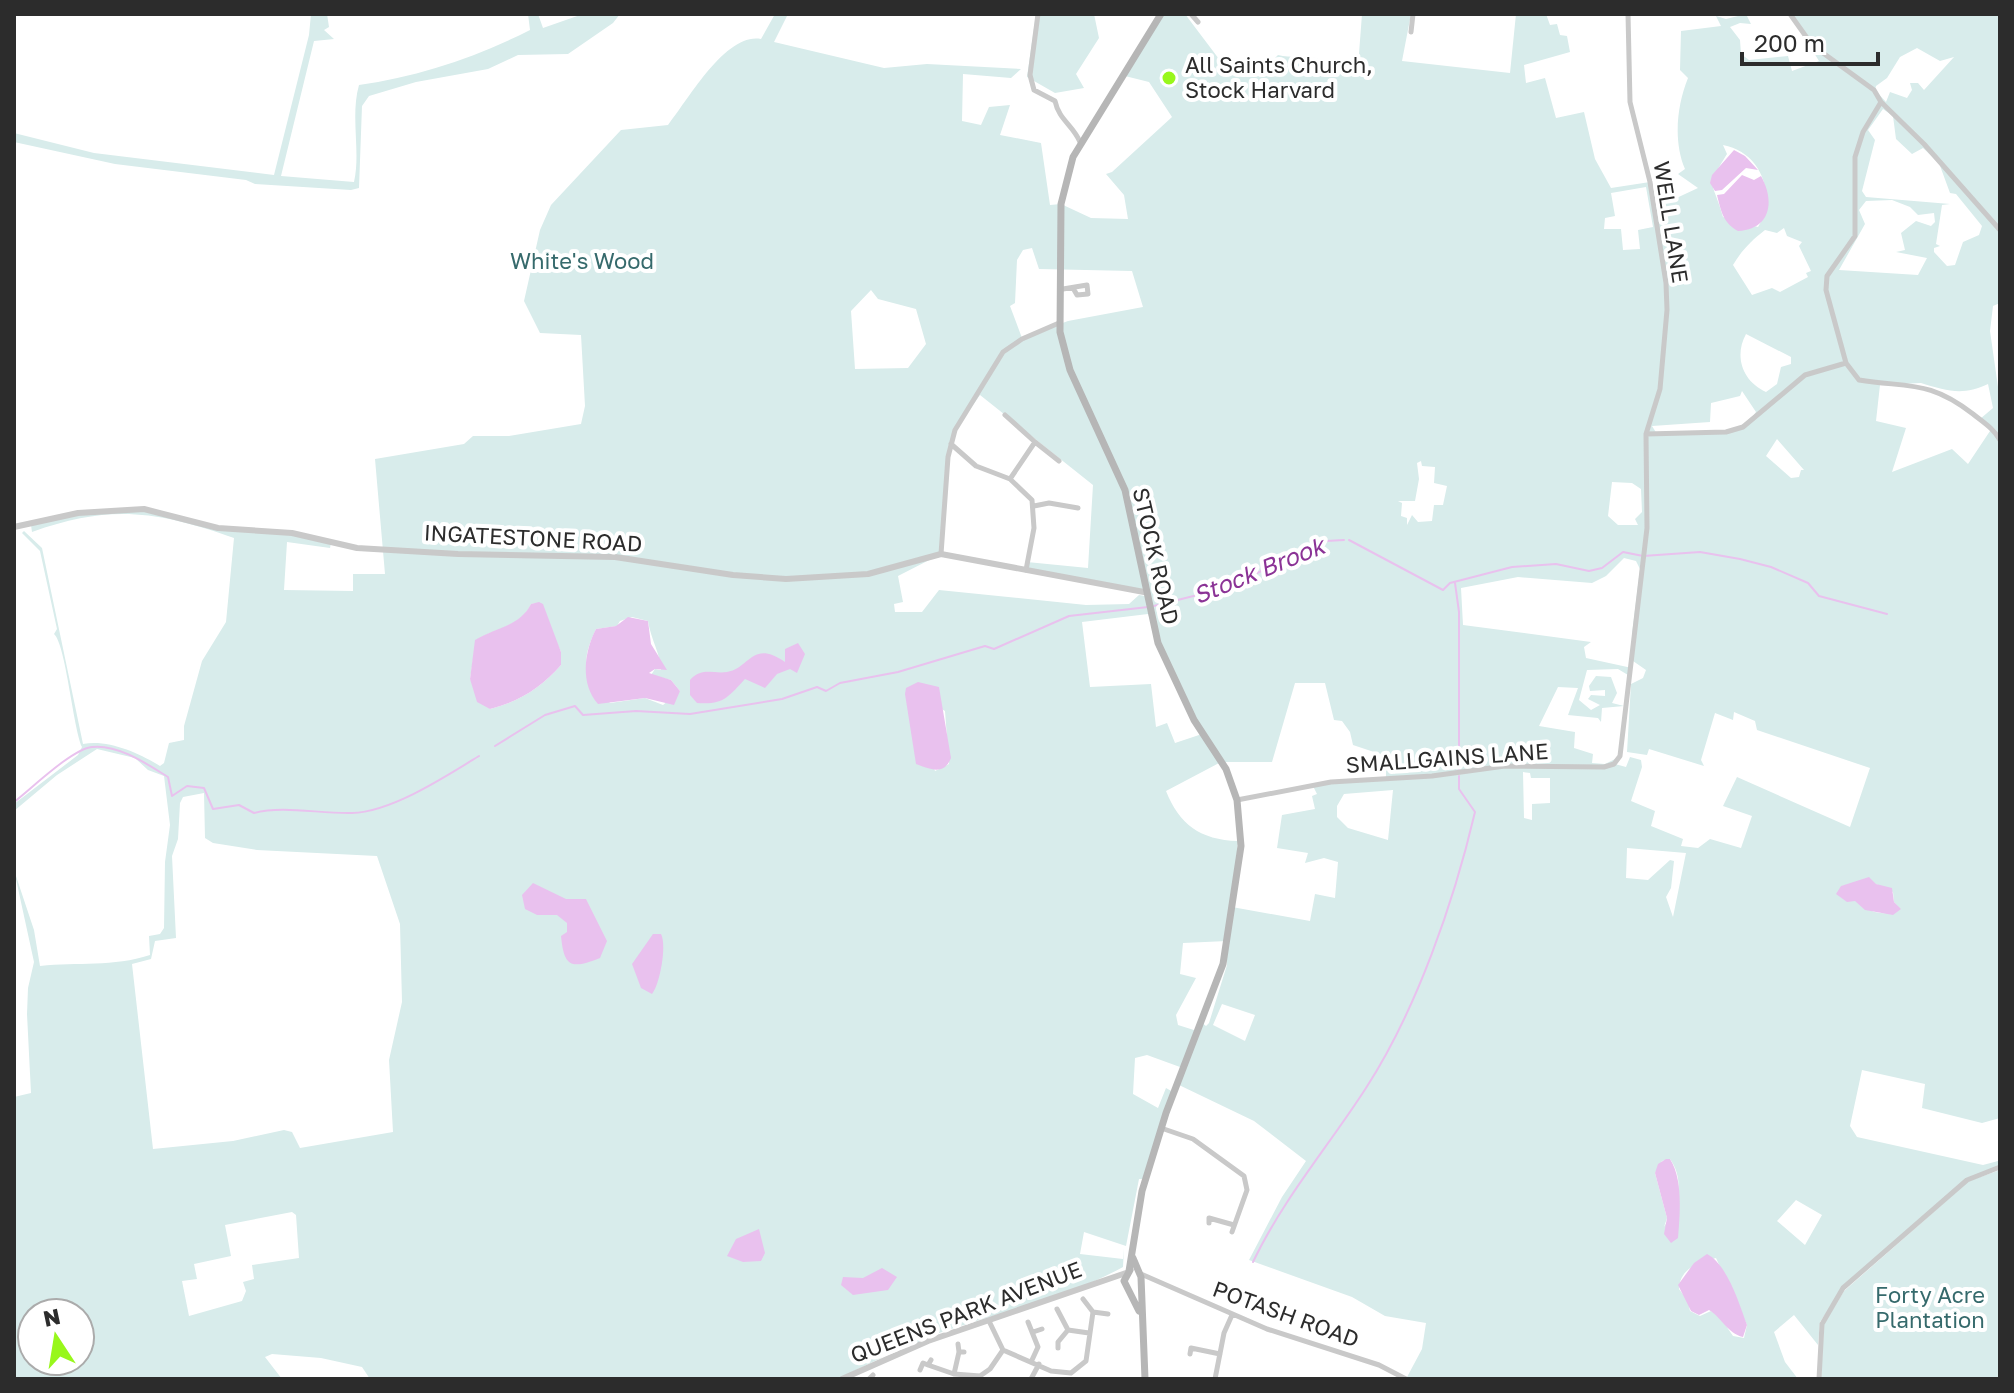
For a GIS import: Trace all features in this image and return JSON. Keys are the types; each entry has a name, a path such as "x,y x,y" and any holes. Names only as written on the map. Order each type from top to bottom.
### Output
{"main road":[{"name":"STOCK ROAD","path":"1145,1379 1141,1317 1131,1252 1142,1191 1180,1067 1212,1000 1223,964 1239,871 1237,800 1226,769 1194,720 1158,643 1144,592 1125,490 1070,370 1060,322 1063,289 1061,204 1080,142 1161,14"},
{"name":"STOCK ROAD","path":"1135,1275 1127,1285 1141,1317"},
{"path":"1127,1285 1135,1275"}],"street":[{"path":"1038,14 1030,75 1034,90 1055,101 1059,117 1075,130 1080,142"},
{"path":"1191,14 1198,22"},
{"path":"1411,32 1413,14"},
{"name":"WELL LANE","path":"1628,14 1630,102 1650,182 1666,283 1660,389 1646,434"},
{"path":"1790,14 1812,45 1862,80 2000,230"},
{"path":"1881,102 1863,132 1855,157 1855,236 1827,276 1826,290 1846,363 1859,380 1880,385 1920,386 1947,395 1992,428 2000,440"},
{"path":"1063,289 1073,288"},
{"path":"941,554 951,444 955,430 1003,352 1022,339 1060,322"},
{"path":"1646,434 1726,432 1743,427 1805,375 1846,363"},
{"path":"1005,415 1059,461"},
{"name":"SMALLGAINS LANE","path":"1237,800 1331,782 1505,766 1604,767 1614,764 1622,749 1645,549 1646,434"},
{"path":"1010,479 1035,442"},
{"path":"951,444 976,466 1010,479 1027,493 1034,506 1026,570"},
{"path":"1034,506 1049,503 1078,508"},
{"name":"INGATESTONE ROAD","path":"14,527 78,513 144,509 218,528 292,533 357,548 458,554 615,557 733,575 786,579 879,572 941,554 1144,592"},
{"path":"1161,1128 1193,1139 1244,1176 1247,1190 1233,1228 1210,1218"},
{"path":"1819,1379 1822,1324 1843,1288 1967,1180 2000,1167"},
{"name":"POTASH ROAD","path":"1135,1275 1155,1278 1232,1315 1379,1365 1406,1379"},
{"name":"QUEENS PARK AVENUE","path":"842,1379 928,1341 1103,1279 1135,1275"},
{"name":"QUEENS PARK AVENUE","path":"1103,1279 1127,1285"},
{"path":"1083,1299 1093,1312 1108,1314"},
{"path":"1057,1309 1068,1330"},
{"path":"989,1321 1003,1350 1056,1372 1075,1372 1086,1361 1093,1312"},
{"path":"1215,1379 1232,1315"},
{"path":"1028,1322 1038,1347 1032,1360"},
{"path":"1033,1332 1042,1329"},
{"path":"1068,1330 1089,1333"},
{"path":"1058,1348 1058,1342 1068,1330"},
{"path":"954,1374 962,1352 958,1344"},
{"path":"1191,1348 1220,1354"},
{"path":"920,1370 923,1363 929,1362 954,1374 980,1378 1003,1350"},
{"path":"1031,1379 1039,1364"}],"green space":[{"path":"311,14 327,14 329,27 324,30 334,39 314,41 281,176 354,182 355,109 359,85 425,71 489,49 530,30 528,14 538,14 543,28 583,14 620,14 613,23 568,54 518,55 488,69 416,82 369,96 362,106 359,188 351,190 255,184 246,180 115,164 14,142 14,133 94,153 274,175 309,35"},
{"name":"White's Wood","path":"775,14 788,14 774,42 884,68 927,64 1021,69 1011,78 963,74 962,121 981,125 989,107 1010,105 1000,135 1041,143 1050,205 1061,204 1091,218 1128,219 1124,195 1106,174 1112,172 1172,117 1149,82 1125,76 1161,14 1185,14 1222,63 1240,61 1248,68 1269,64 1278,55 1316,58 1351,68 1358,67 1362,14 1411,14 1402,61 1510,73 1516,14 1546,14 1550,25 1557,24 1560,35 1567,36 1570,52 1524,65 1526,83 1545,78 1556,118 1584,112 1595,159 1611,188 1650,182 1655,208 1698,188 1678,174 1685,169 1679,147 1678,123 1688,78 1680,70 1681,31 1721,26 1716,16 1726,19 1746,14 1751,24 1740,23 1730,27 1740,40 1741,54 1749,60 1788,56 1792,71 1819,61 1790,14 2000,14 2000,303 1993,306 1990,331 2000,401 2000,1118 1982,1123 1922,1108 1925,1084 1862,1070 1850,1126 1857,1137 1983,1165 1998,1161 2000,1165 1975,1176 1843,1288 1820,1322 1818,1345 1794,1315 1774,1332 1785,1362 1798,1379 1406,1379 1422,1349 1426,1323 1385,1316 1352,1297 1249,1260 1282,1197 1306,1161 1254,1121 1179,1085 1180,1067 1147,1055 1135,1058 1133,1094 1158,1108 1166,1088 1173,1092 1146,1179 1139,1179 1126,1246 1084,1232 1080,1254 1123,1259 1124,1248 1123,1267 1059,1295 948,1330 908,1347 884,1351 881,1358 837,1379 370,1379 362,1367 321,1358 272,1354 265,1357 282,1379 14,1379 14,1097 31,1093 27,1014 28,988 34,962 14,870 34,930 40,966 109,963 150,955 149,936 160,934 164,928 165,862 170,825 164,776 148,770 135,758 97,749 57,775 14,811 14,804 78,755 82,747 62,653 54,634 57,629 40,551 22,533 24,531 42,548 83,744 113,745 160,766 164,763 169,743 184,740 184,726 202,661 226,622 234,538 181,522 133,514 86,517 32,532 31,525 63,516 132,509 205,525 292,533 331,543 330,548 287,542 284,590 353,591 353,574 385,574 375,459 464,444 473,436 509,436 581,424 585,406 581,335 540,333 524,301 540,230 551,205 621,130 668,125 721,57 748,40 761,39","holes":["1917,48 1940,61 1954,57 1924,90 1918,83 1910,83 1912,90 1907,98 1890,92 1886,102 1875,90 1887,78 1900,57","1883,109 1893,116 1896,139 1912,154 1923,148 1939,163 1950,193 1956,194 1982,226 1979,235 1963,242 1955,265 1947,266 1934,248 1940,246 1936,244 1942,205 1950,204 1866,197 1862,191 1875,140 1868,130","1723,145 1736,149 1756,166 1766,190 1764,215 1758,227 1723,217 1713,184 1727,154","1646,187 1653,227 1638,230 1640,249 1623,250 1621,229 1604,229 1605,218 1615,216 1611,193","1892,200 1910,207 1918,215 1934,213 1935,222 1931,226 1916,221 1901,233 1905,250 1896,252 1927,258 1918,275 1839,270 1865,224 1859,210 1866,201","1784,228 1787,236 1802,242 1799,246 1811,271 1806,273 1808,277 1780,292 1772,288 1752,295 1733,265 1743,250 1765,230 1777,233","1032,248 1039,269 1132,271 1143,307 1068,321 1022,338 1010,306 1015,303 1017,260 1023,250","871,290 878,299 916,309 926,344 908,368 855,369 851,311","1746,334 1791,357 1791,364 1781,367 1777,384 1766,392 1746,375 1741,359","1921,383 1963,391 1988,384 1993,408 1980,419 1992,428 1968,464 1952,449 1892,472 1906,428 1876,421 1880,385","1742,391 1756,412 1737,428 1711,434 1657,434 1652,426 1710,422 1711,403 1740,396","980,395 1093,485 1088,568 1027,562 1026,570 1144,592 1145,596 1139,595 1129,604 1086,605 939,590 922,612 895,612 894,604 903,602 898,576 941,554 951,444 955,430","1777,439 1804,470 1801,470 1799,477 1791,478 1766,456","1421,461 1422,466 1435,467 1434,483 1447,486 1443,505 1434,505 1432,521 1418,522 1412,515 1407,525 1407,518 1401,516 1402,503 1398,501 1415,501 1419,479 1417,463","1612,482 1632,483 1641,489 1642,512 1635,519 1638,525 1618,525 1608,516","1624,558 1636,561 1640,569 1632,634 1633,661 1646,670 1643,678 1631,684 1627,752 1647,755 1649,749 1704,766 1701,760 1715,713 1733,720 1734,712 1755,721 1757,730 1870,768 1850,827 1737,777 1723,806 1752,816 1741,848 1710,839 1698,848 1681,846 1683,839 1651,826 1655,811 1631,801 1642,767 1641,760 1630,757 1626,767 1615,764 1622,745 1617,758 1605,764 1592,763 1593,754 1574,748 1575,732 1539,726 1558,687 1578,688 1568,715 1598,718 1601,722 1602,708 1624,706 1612,703 1617,693 1611,677 1596,676 1589,686 1590,691 1605,690 1605,696 1591,695 1588,699 1600,705 1591,710 1579,700 1587,670 1618,669 1628,675 1632,668 1586,658 1584,647 1591,642 1463,625 1461,588 1518,577 1592,583 1606,576","539,603 561,652 561,665 529,693 490,709 470,679 476,640 522,617 531,604","1148,614 1202,734 1175,743 1167,723 1156,727 1151,684 1090,687 1082,622","632,617 648,621 661,670 655,669 651,675 671,680 680,691 663,705 645,698 610,703 587,669 588,652 596,629 617,626 620,621","1295,683 1325,683 1334,720 1342,721 1350,732 1353,745 1386,756 1386,779 1312,784 1317,794 1312,796 1315,809 1282,815 1277,848 1308,853 1305,863 1324,858 1338,862 1335,898 1315,894 1310,921 1232,907 1238,841 1213,837 1193,828 1177,813 1166,791 1221,762 1272,762","907,688 945,711 949,764 935,771","1523,772 1530,773 1531,778 1550,778 1550,803 1532,804 1532,820 1524,818","1393,790 1388,840 1348,828 1337,817 1337,806 1344,794","204,793 205,838 213,843 257,850 377,856 400,924 402,1002 389,1060 393,1132 300,1148 292,1132 284,1130 233,1141 153,1149 132,964 151,959 155,941 176,938 172,856 178,839 183,797","1627,848 1686,853 1673,917 1666,897 1671,888 1674,861 1670,860 1648,880 1626,878","1876,884 1893,892 1894,902 1900,909 1875,912 1854,899 1841,886","1227,941 1227,965 1209,1023 1206,1026 1201,1022 1197,1031 1178,1025 1176,1015 1196,978 1180,974 1183,943","1222,1004 1255,1015 1245,1041 1213,1025","1670,1159 1679,1185 1673,1210 1664,1227 1667,1218 1655,1173 1662,1161","1796,1200 1822,1215 1805,1245 1777,1221","292,1212 296,1215 299,1258 252,1265 254,1279 243,1282 246,1291 242,1301 189,1316 182,1281 197,1279 194,1264 231,1256 225,1225","1716,1258 1747,1325 1744,1338 1733,1336 1720,1317 1711,1311 1700,1316 1690,1311 1688,1301 1679,1289 1680,1282 1686,1271"]},
{"path":"1036,14 1094,14 1099,38 1076,74 1084,88 1055,93 1027,77"},
{"name":"Forty Acre Plantation","path":"2000,1170 2000,1379 1821,1379 1824,1324 1844,1291 1969,1181"}],"shaded area":[{"path":"1734,150 1745,156 1758,170 1746,168 1722,190 1715,191 1710,183 1712,175"},
{"path":"1742,175 1754,180 1761,176 1769,204 1757,225 1738,231 1726,220 1717,195 1724,194"},
{"path":"531,604 543,604 561,652 561,665 529,693 490,709 477,702 470,679 475,640 514,622"},
{"path":"628,617 648,621 651,644 667,670 655,669 649,673 671,680 680,691 674,705 645,698 598,704 592,696 586,668 596,629 616,626"},
{"path":"798,643 805,654 797,673 790,669 777,674 765,688 745,679 729,695 714,703 697,703 690,695 690,680 694,676 727,672 758,654 765,653 785,662 785,649"},
{"path":"918,682 939,687 951,758 941,769 916,764 905,694 906,688"},
{"path":"1869,877 1876,884 1892,888 1894,902 1901,909 1893,915 1865,910 1855,901 1847,902 1836,894 1841,886"},
{"path":"533,883 566,899 586,899 607,941 600,958 582,964 570,963 564,954 561,936 567,932 567,923 557,915 537,915 525,909 522,895"},
{"path":"653,934 661,934 663,955 652,994 641,988 632,964"},
{"path":"1670,1159 1674,1167 1680,1197 1678,1238 1671,1243 1664,1234 1667,1218 1655,1173 1658,1164"},
{"path":"759,1229 765,1253 761,1261 743,1262 727,1256 736,1239"},
{"path":"1707,1254 1721,1266 1736,1296 1747,1325 1743,1337 1709,1310 1699,1315 1691,1311 1678,1285 1694,1263"},
{"path":"882,1268 897,1277 888,1290 853,1295 841,1285 843,1277 863,1278"}],"waterway":[{"name":"Stock Brook","path":"1154,606 1225,588 1326,541 1344,540"},
{"path":"1349,540 1443,590 1450,583 1512,567 1556,564 1589,571 1602,568 1623,552 1643,556 1700,552 1771,567 1808,583 1819,596 1887,614"},
{"path":"1455,583 1459,612 1459,770"},
{"path":"495,746 545,715 575,706 583,715 636,711 690,714 782,699 817,687 826,691 840,683 898,672 985,646 994,649 1069,616 1148,607"},
{"path":"14,802 63,762 92,747 122,752 151,766 168,777 172,796 187,786 204,788 213,809 239,805 254,813 277,810 352,813 384,807 479,756"},
{"path":"1253,1262 1292,1195 1366,1088 1417,991 1456,882 1475,812 1459,789 1459,776"}],"place":[{"name":"All Saints Church, Stock Harvard","path":"1169,78"}]}
